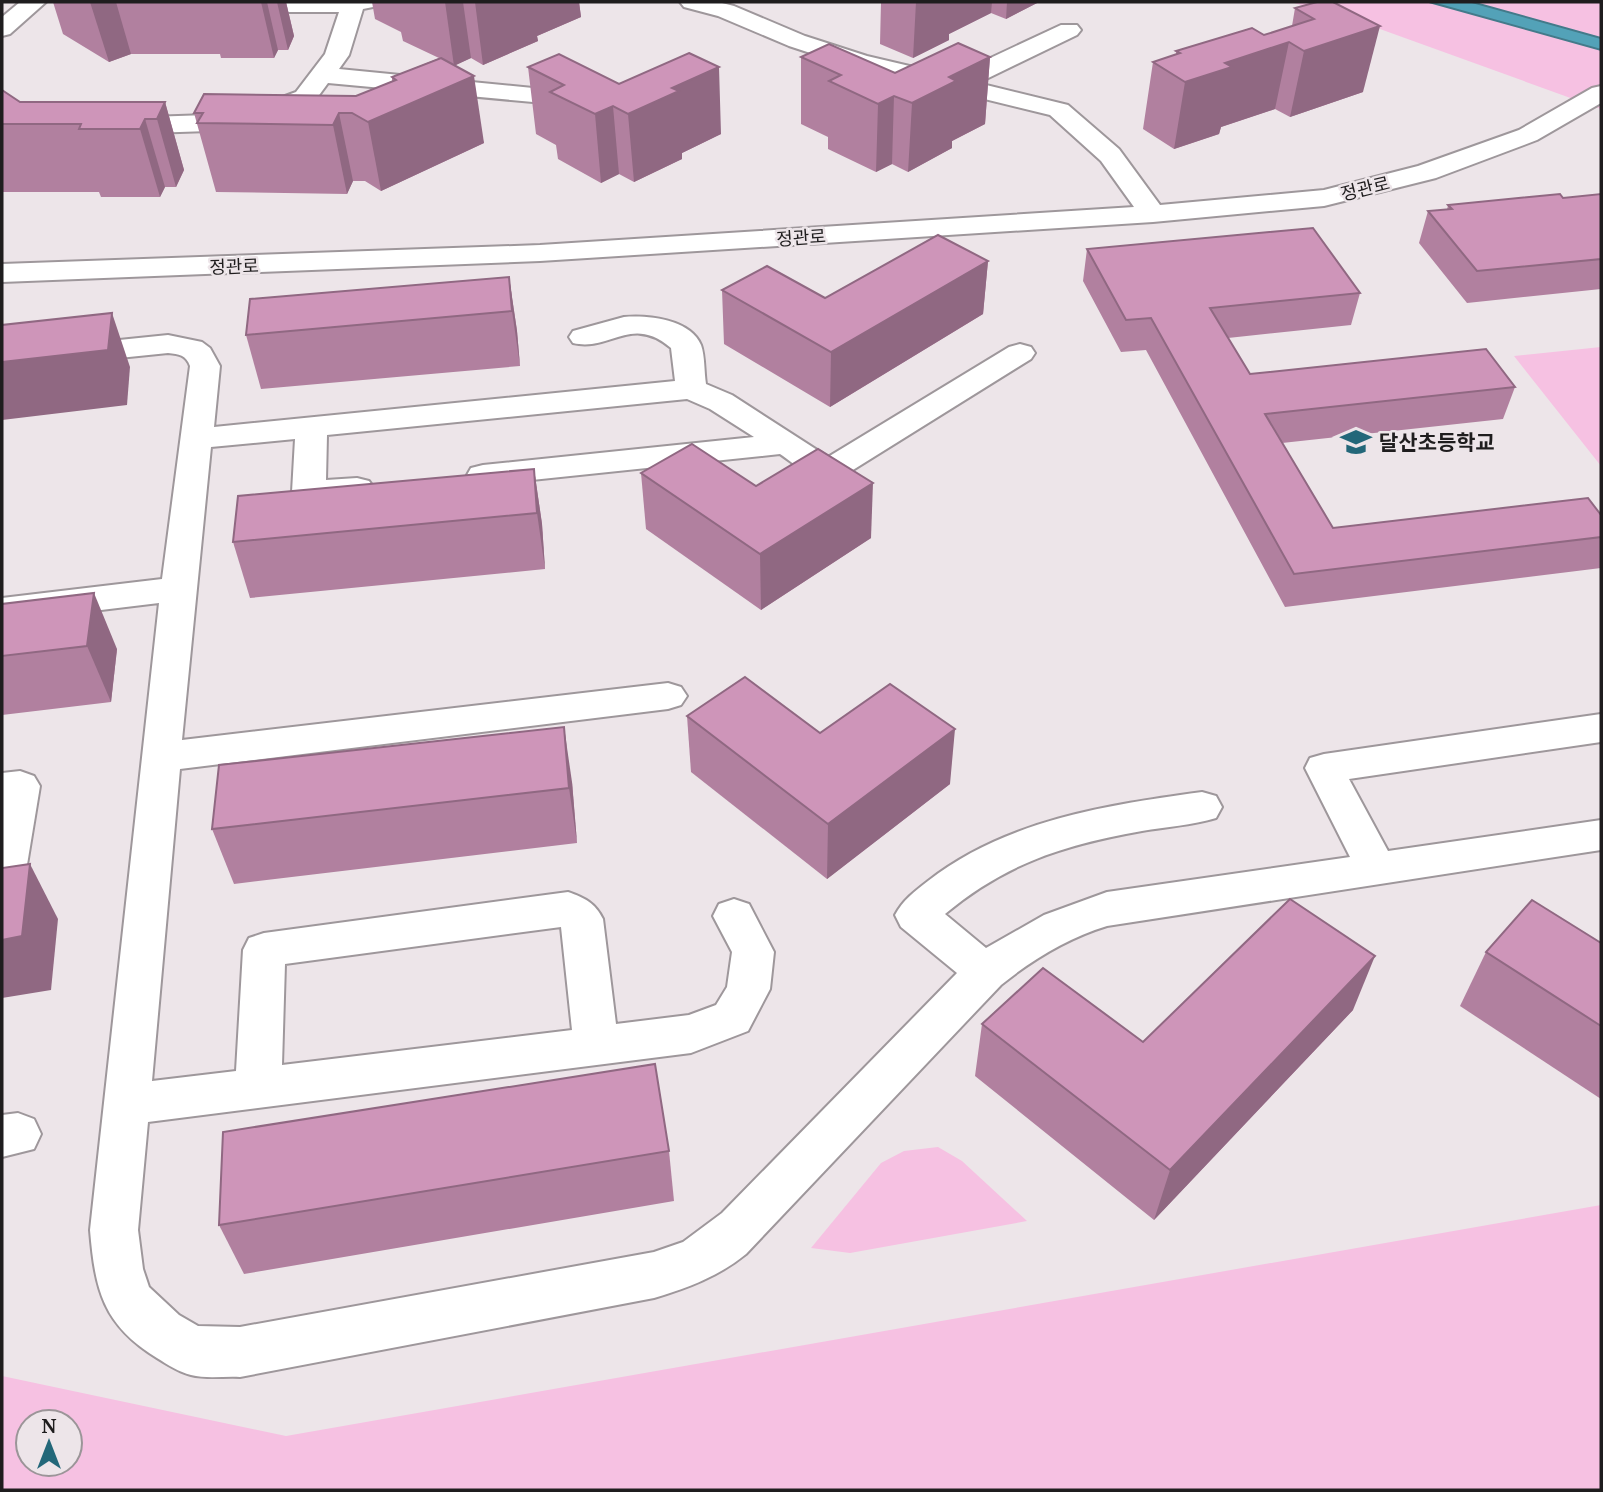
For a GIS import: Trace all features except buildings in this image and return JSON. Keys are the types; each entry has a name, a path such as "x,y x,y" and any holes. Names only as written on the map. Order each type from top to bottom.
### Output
{"street":[{"path":"5,23 33,2"},
{"path":"692,2 726,11 797,41 859,61 1059,110 1111,155 1153,214"},
{"path":"90,124 142,127 239,122 305,97 337,55 359,3 210,5"},
{"path":"955,85 1069,30"},
{"path":"322,75 533,95"},
{"name":"정관로","path":"2,273 156,270 540,253 1153,214 1324,198 1427,172 1528,135 1591,98"},
{"path":"584,337 628,324 665,328 686,345 691,389"},
{"path":"2,360 169,344 192,347 201,354 205,366 178,589 114,1230 118,1269 129,1302 161,1332 191,1351 240,1352 641,1278 690,1265 716,1251 739,1230 986,972 1020,947 1058,926 1107,909 1601,835"},
{"path":"196,439 691,389 721,402 828,471 1020,353"},
{"path":"311,427 309,492 391,484"},
{"path":"459,477 785,444"},
{"path":"2,610 178,589"},
{"path":"161,757 668,696"},
{"path":"1377,869 1324,768 1601,729"},
{"path":"2,788 20,786 2,889"},
{"path":"986,972 916,915 948,887 986,862 1026,846 1103,824 1202,807"},
{"path":"258,1088 264,950 568,909 582,919 596,1046"},
{"path":"128,1104 691,1034 732,1018 748,989 753,952 734,916"}],"shaded area":[{"path":"1290,2 1601,2 1601,109 1355,20"},
{"path":"1601,347 1601,466 1514,356"},
{"path":"938,1147 962,1161 1027,1221 850,1253 811,1248 881,1163 904,1151"},
{"path":"1601,1205 1601,1490 2,1490 2,1376 286,1436"}],"water":[{"path":"1429,2 1472,2 1601,38 1601,50"}],"place":[{"name":"달산초등학교","path":"1356,442"}]}
